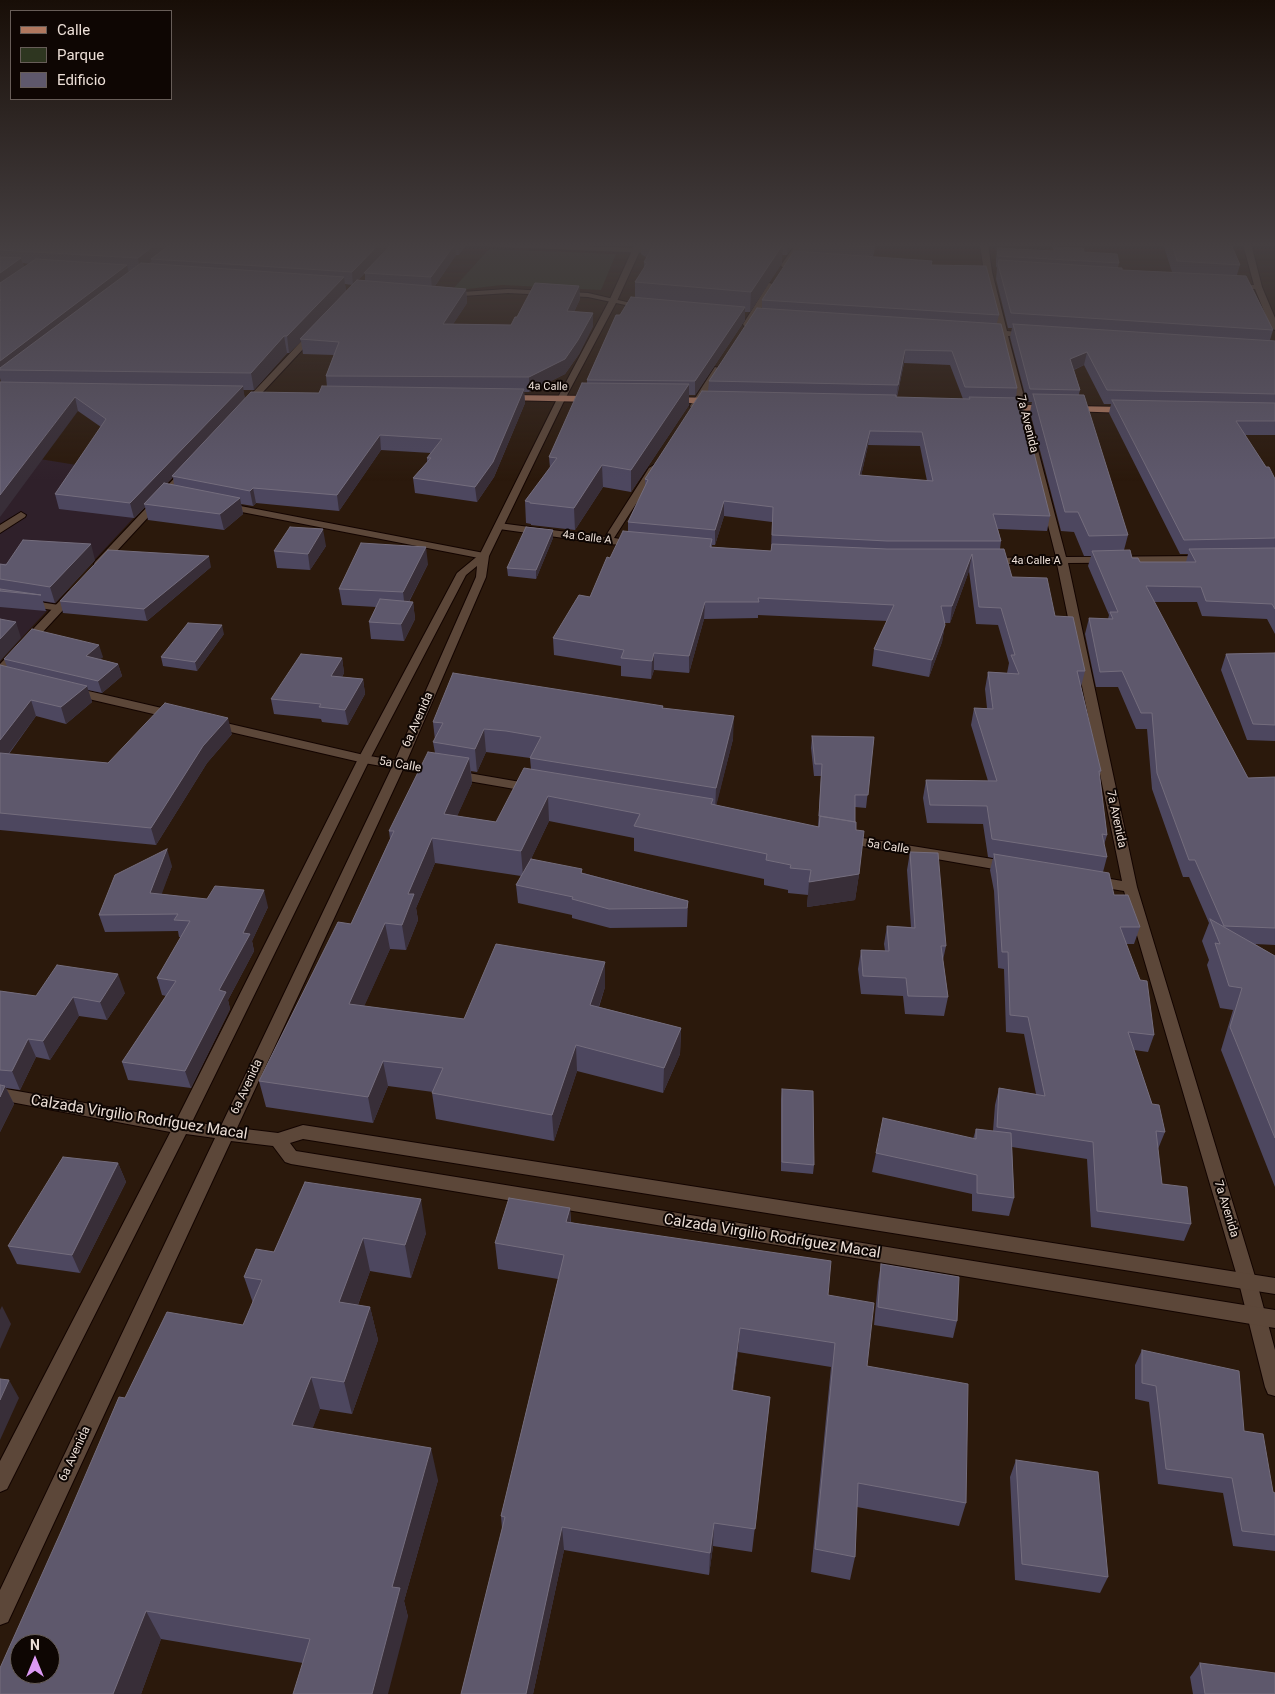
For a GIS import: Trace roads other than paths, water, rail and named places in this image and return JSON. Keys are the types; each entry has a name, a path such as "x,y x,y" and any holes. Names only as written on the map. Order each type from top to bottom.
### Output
{"main road":[{"name":"4a Calle","path":"492,398 600,399"},
{"path":"659,400 728,401"},
{"path":"994,407 1140,410"}],"street":[{"name":"6a Avenida","path":"0,1614 399,765 481,577 484,556 602,323"},
{"path":"741,333 747,323"},
{"name":"7a Avenida","path":"1001,323 1062,561 1130,887 1248,1283 1275,1387"},
{"path":"236,416 322,324"},
{"path":"975,331 1033,335"},
{"path":"688,416 725,358"},
{"path":"607,541 661,457"},
{"path":"92,572 170,495 198,459"},
{"path":"213,504 484,556"},
{"name":"4a Calle A","path":"499,526 646,545"},
{"name":"6a Avenida","path":"0,1482 181,1127 364,759 462,573 484,556"},
{"name":"4a Calle A","path":"974,561 1217,559"},
{"path":"3,674 79,587"},
{"path":"0,599 59,608"},
{"name":"5a Calle","path":"58,688 364,759 545,790"},
{"name":"5a Calle","path":"828,836 1023,869"},
{"path":"1081,879 1130,887"},
{"name":"Calzada Virgilio Rodríguez Macal","path":"0,1094 181,1127 278,1140 303,1132 1275,1286"},
{"name":"Calzada Virgilio Rodríguez Macal","path":"278,1140 291,1157 1275,1319"}],"lane":[{"path":"0,530 21,515"}]}
